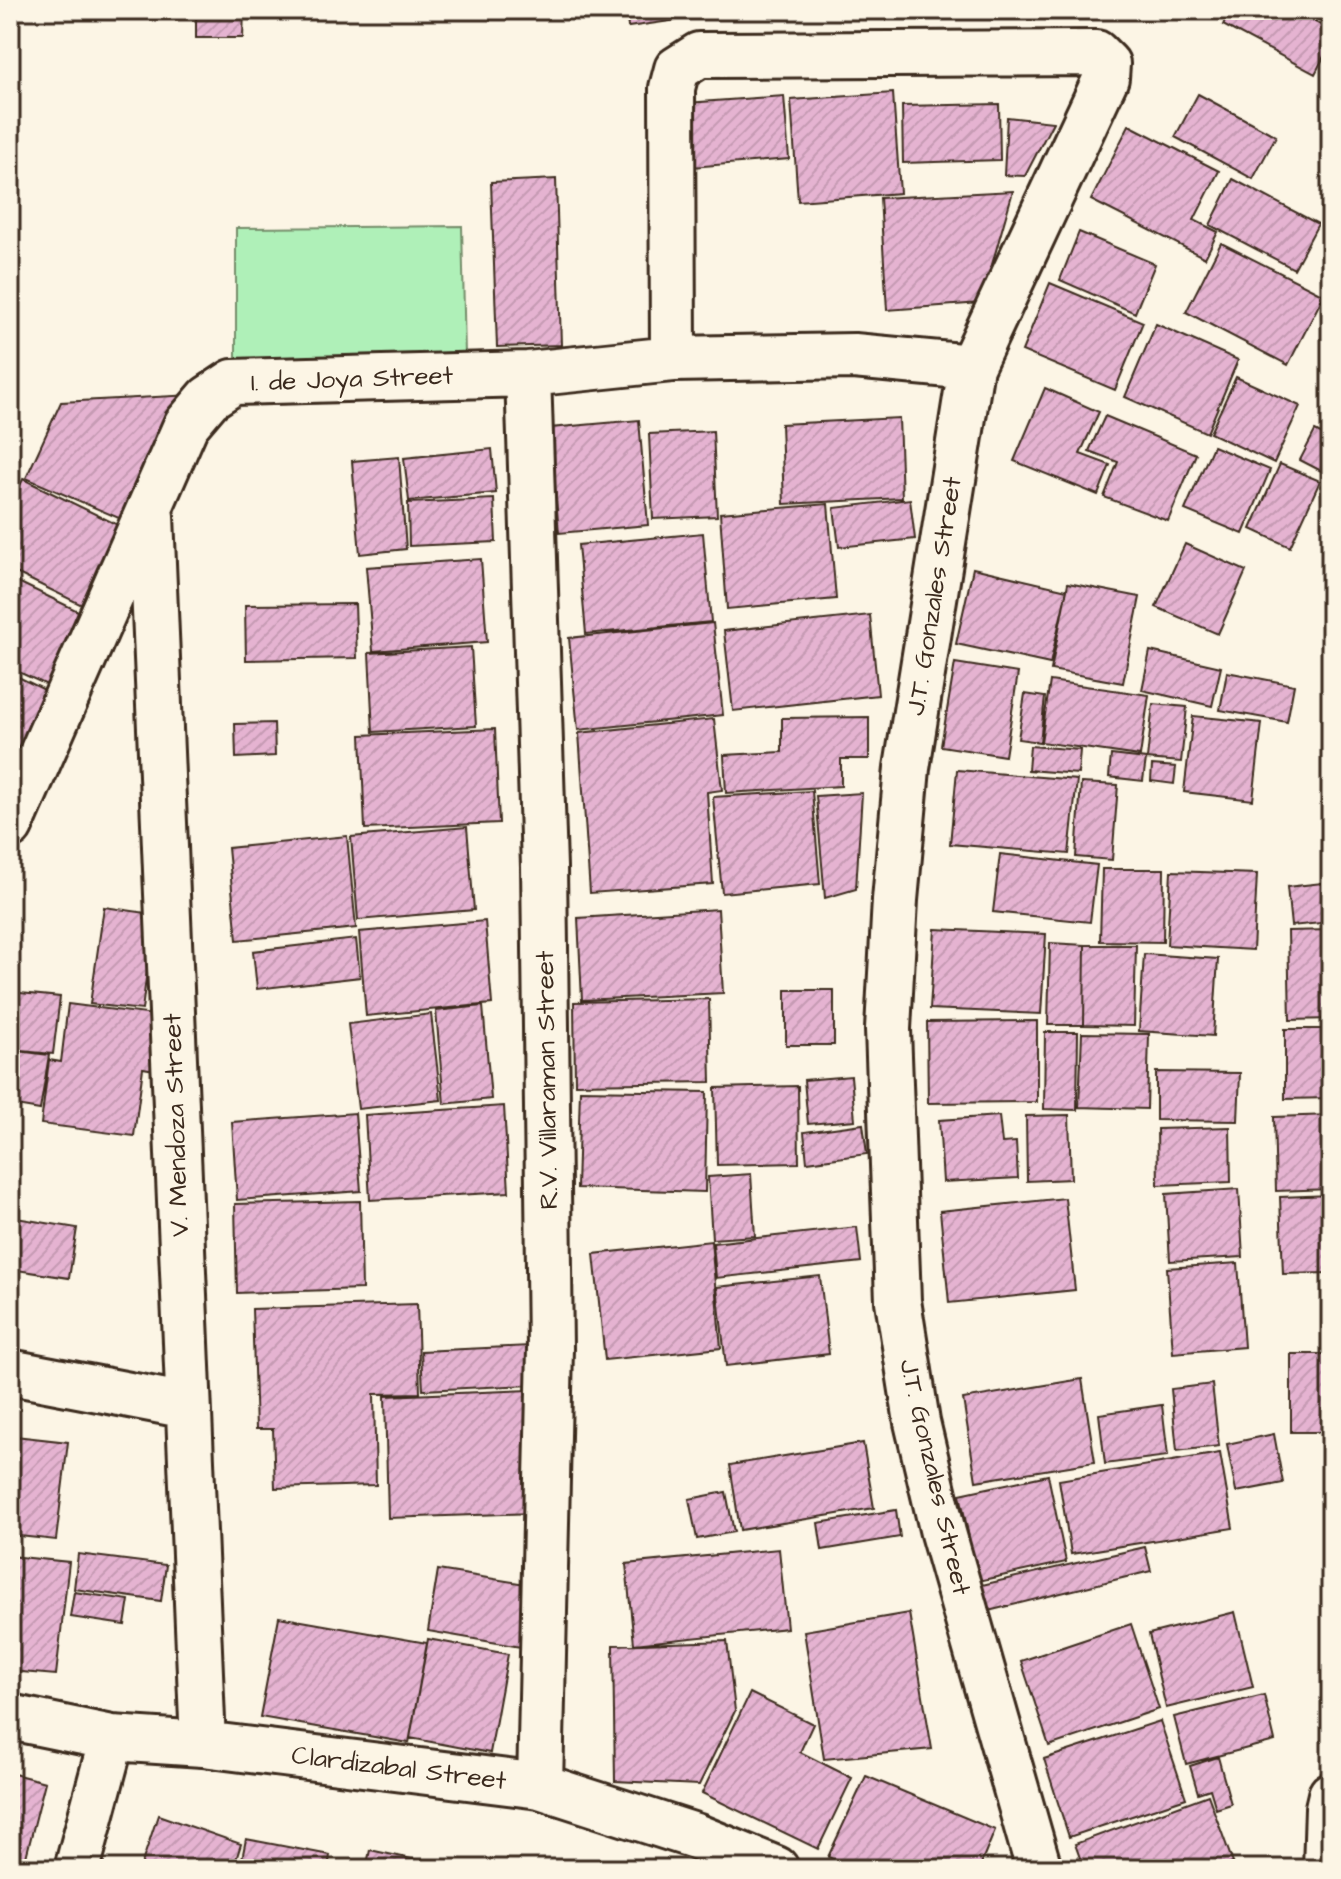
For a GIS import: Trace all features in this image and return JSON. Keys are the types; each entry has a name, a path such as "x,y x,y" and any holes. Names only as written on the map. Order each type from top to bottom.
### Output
{"street":[{"name":"J.T. Gonzales Street","path":"673,359 672,88 677,69 699,55 1096,53 1107,64 1106,78 971,367 907,768 888,1029 898,1301 917,1422 943,1533 1039,1869"},
{"name":"I. de Joya Street","path":"10,826 186,425 209,398 233,382 528,374 673,359 854,356 971,367"},
{"name":"R.V. Villaraman Street","path":"528,374 544,867 550,1348 540,1786"},
{"name":"V. Mendoza Street","path":"151,505 203,1744"},
{"path":"10,1372 187,1406"},
{"name":"Clardizabal Street","path":"10,1717 112,1738 203,1744 540,1786 687,1852 776,1869"},
{"path":"77,1869 112,1738"},
{"path":"1326,1869 1331,1795"}],"green space":[{"path":"462,226 465,355 236,362 236,228"}],"building":[{"path":"196,10 244,10 243,38 196,38"},
{"path":"626,10 732,10 733,12 628,27"},
{"path":"1230,10 1321,10 1315,22 1331,30 1331,43 1315,74 1223,25"},
{"path":"893,93 900,193 798,201 791,100"},
{"path":"1198,94 1276,136 1253,179 1175,137"},
{"path":"784,96 789,159 692,167 687,103"},
{"path":"999,104 1000,160 903,163 902,106"},
{"path":"1007,117 1053,122 1025,176 1004,175"},
{"path":"1129,125 1219,171 1194,220 1218,232 1205,258 1091,200"},
{"path":"556,179 561,345 497,347 491,182"},
{"path":"1233,179 1318,224 1294,269 1210,225"},
{"path":"1013,191 981,303 887,310 880,198"},
{"path":"1079,232 1155,264 1135,313 1060,280"},
{"path":"1221,243 1324,295 1288,365 1186,312"},
{"path":"1050,283 1143,322 1115,390 1022,351"},
{"path":"1156,324 1238,360 1207,433 1125,397"},
{"path":"1236,377 1300,406 1274,463 1210,433"},
{"path":"1045,388 1099,412 1080,454 1110,465 1098,495 1014,461"},
{"path":"192,395 135,525 26,478 61,402"},
{"path":"1105,416 1196,454 1168,521 1104,497 1118,462 1089,451"},
{"path":"899,418 902,498 784,504 781,424"},
{"path":"639,420 648,525 559,533 550,428"},
{"path":"713,431 717,516 653,519 649,434"},
{"path":"1315,431 1331,439 1331,476 1300,460"},
{"path":"1213,446 1270,470 1243,534 1185,510"},
{"path":"492,449 496,493 409,501 404,458"},
{"path":"399,457 406,549 360,554 352,461"},
{"path":"1280,464 1320,481 1290,547 1251,529"},
{"path":"23,479 122,527 84,606 10,570 10,507"},
{"path":"494,499 496,542 409,546 408,503"},
{"path":"910,499 915,539 839,547 834,508"},
{"path":"828,504 836,599 727,609 720,513"},
{"path":"703,533 711,622 586,634 578,545"},
{"path":"1185,544 1246,571 1218,634 1156,607"},
{"path":"481,559 487,642 373,651 366,567"},
{"path":"973,568 1067,590 1050,664 956,644"},
{"path":"10,578 84,614 49,686 10,668"},
{"path":"1068,583 1140,597 1123,683 1051,670"},
{"path":"355,604 357,658 246,660 245,605"},
{"path":"870,615 878,695 733,711 724,631"},
{"path":"713,623 723,715 578,730 569,638"},
{"path":"471,647 476,726 373,732 369,653"},
{"path":"1150,651 1221,667 1212,706 1142,690"},
{"path":"955,663 1018,673 1005,756 941,746"},
{"path":"1227,672 1294,685 1287,722 1220,710"},
{"path":"10,673 53,694 15,771 10,769"},
{"path":"1050,681 1149,695 1140,756 1041,742"},
{"path":"1025,694 1045,697 1040,742 1018,739"},
{"path":"1153,704 1187,707 1181,762 1147,759"},
{"path":"1193,716 1262,723 1253,800 1184,792"},
{"path":"869,717 869,759 841,759 841,786 726,793 724,755 782,752 782,718"},
{"path":"714,719 722,790 707,792 713,884 590,893 579,733"},
{"path":"274,723 275,756 236,758 235,724"},
{"path":"495,729 499,823 365,829 361,735"},
{"path":"1030,746 1080,750 1078,774 1028,770"},
{"path":"1111,755 1146,759 1143,781 1109,777"},
{"path":"1152,765 1176,767 1174,784 1151,781"},
{"path":"957,770 1077,780 1069,854 950,844"},
{"path":"1081,783 1118,785 1112,860 1076,857"},
{"path":"812,791 820,884 722,893 713,797"},
{"path":"862,793 856,889 825,898 816,796"},
{"path":"467,827 474,910 358,920 351,837"},
{"path":"347,836 356,928 237,940 228,848"},
{"path":"1000,854 1097,865 1090,922 993,912"},
{"path":"1102,869 1164,869 1163,942 1100,941"},
{"path":"1171,871 1257,874 1253,950 1167,945"},
{"path":"1331,882 1331,922 1291,926 1287,887"},
{"path":"104,907 154,914 142,1010 90,1004"},
{"path":"718,909 723,993 582,1000 578,918"},
{"path":"485,921 492,1004 366,1016 359,932"},
{"path":"935,929 1046,934 1041,1014 930,1009"},
{"path":"1331,930 1331,1019 1290,1020 1288,931"},
{"path":"356,939 360,977 257,989 253,951"},
{"path":"1050,943 1085,945 1084,1025 1048,1025"},
{"path":"1085,945 1136,945 1134,1026 1084,1025"},
{"path":"1144,954 1218,959 1213,1036 1139,1031"},
{"path":"786,990 834,990 834,1045 786,1045"},
{"path":"10,992 60,997 53,1054 10,1050"},
{"path":"709,999 711,1082 575,1084 574,1002"},
{"path":"68,1004 162,1016 155,1070 143,1068 134,1136 41,1124 49,1060 61,1062"},
{"path":"483,1006 491,1099 444,1104 436,1011"},
{"path":"431,1014 441,1100 358,1109 348,1024"},
{"path":"1037,1021 1037,1102 928,1103 927,1022"},
{"path":"1285,1029 1331,1029 1331,1098 1285,1099"},
{"path":"1045,1032 1078,1032 1077,1110 1044,1109"},
{"path":"1082,1033 1149,1034 1147,1109 1079,1107"},
{"path":"10,1050 49,1055 40,1110 10,1105"},
{"path":"1156,1072 1240,1073 1238,1121 1156,1120"},
{"path":"851,1076 855,1120 808,1124 804,1080"},
{"path":"798,1086 799,1163 717,1165 715,1088"},
{"path":"580,1090 707,1092 705,1192 577,1188"},
{"path":"504,1106 509,1192 370,1200 365,1115"},
{"path":"355,1113 361,1191 237,1200 232,1122"},
{"path":"1069,1115 1071,1179 1027,1181 1026,1116"},
{"path":"1331,1115 1331,1189 1276,1191 1274,1117"},
{"path":"999,1116 1002,1143 1016,1142 1018,1178 943,1182 939,1120"},
{"path":"863,1124 867,1154 807,1162 804,1132"},
{"path":"1230,1127 1231,1182 1158,1185 1157,1129"},
{"path":"751,1174 755,1236 712,1239 708,1177"},
{"path":"1239,1189 1243,1257 1170,1261 1166,1194"},
{"path":"1331,1195 1331,1273 1283,1274 1280,1197"},
{"path":"1065,1198 1075,1290 949,1303 940,1211"},
{"path":"360,1201 362,1289 237,1293 235,1204"},
{"path":"10,1217 77,1228 69,1278 10,1269"},
{"path":"857,1227 861,1262 716,1278 713,1243"},
{"path":"711,1241 721,1348 605,1360 594,1254"},
{"path":"1238,1263 1244,1347 1173,1353 1167,1268"},
{"path":"820,1276 829,1354 726,1366 717,1287"},
{"path":"417,1304 420,1393 374,1394 376,1485 275,1488 273,1429 256,1429 252,1309"},
{"path":"530,1346 532,1385 423,1390 421,1351"},
{"path":"1291,1354 1331,1354 1331,1432 1291,1432"},
{"path":"1082,1379 1095,1462 976,1481 963,1399"},
{"path":"1212,1384 1219,1446 1177,1451 1171,1389"},
{"path":"530,1390 534,1513 388,1518 385,1396"},
{"path":"1162,1405 1168,1456 1105,1464 1099,1414"},
{"path":"1274,1434 1283,1483 1236,1492 1227,1444"},
{"path":"15,1436 68,1442 56,1540 10,1535 10,1481"},
{"path":"863,1443 874,1508 740,1530 730,1465"},
{"path":"1220,1453 1233,1528 1071,1554 1059,1480"},
{"path":"1048,1475 1066,1562 978,1581 960,1494"},
{"path":"726,1492 734,1532 697,1539 689,1499"},
{"path":"896,1510 900,1537 822,1550 818,1523"},
{"path":"1145,1547 1151,1571 988,1611 982,1585"},
{"path":"779,1549 787,1628 634,1644 626,1564"},
{"path":"78,1554 166,1565 161,1601 74,1589"},
{"path":"10,1556 69,1562 56,1675 10,1671"},
{"path":"438,1570 532,1585 521,1647 428,1631"},
{"path":"74,1592 129,1600 125,1625 70,1617"},
{"path":"1235,1612 1253,1687 1166,1708 1149,1634"},
{"path":"909,1613 932,1749 824,1759 804,1631"},
{"path":"279,1617 427,1643 409,1743 260,1717"},
{"path":"1131,1624 1159,1709 1049,1746 1021,1661"},
{"path":"428,1639 508,1654 490,1753 410,1738"},
{"path":"727,1641 735,1711 699,1785 615,1781 613,1645"},
{"path":"750,1693 813,1724 800,1752 852,1778 818,1849 702,1793"},
{"path":"1264,1695 1275,1741 1186,1764 1174,1717"},
{"path":"1160,1721 1186,1798 1069,1837 1044,1759"},
{"path":"1218,1757 1231,1804 1216,1809 1210,1789 1198,1793 1190,1766"},
{"path":"10,1773 45,1782 23,1869 10,1869"},
{"path":"866,1776 995,1830 979,1869 856,1869 828,1857"},
{"path":"1208,1795 1233,1863 1216,1869 1084,1869 1075,1844"},
{"path":"158,1815 241,1844 233,1869 140,1869"},
{"path":"246,1839 330,1855 328,1869 240,1869"},
{"path":"370,1850 458,1869 366,1869"}]}
